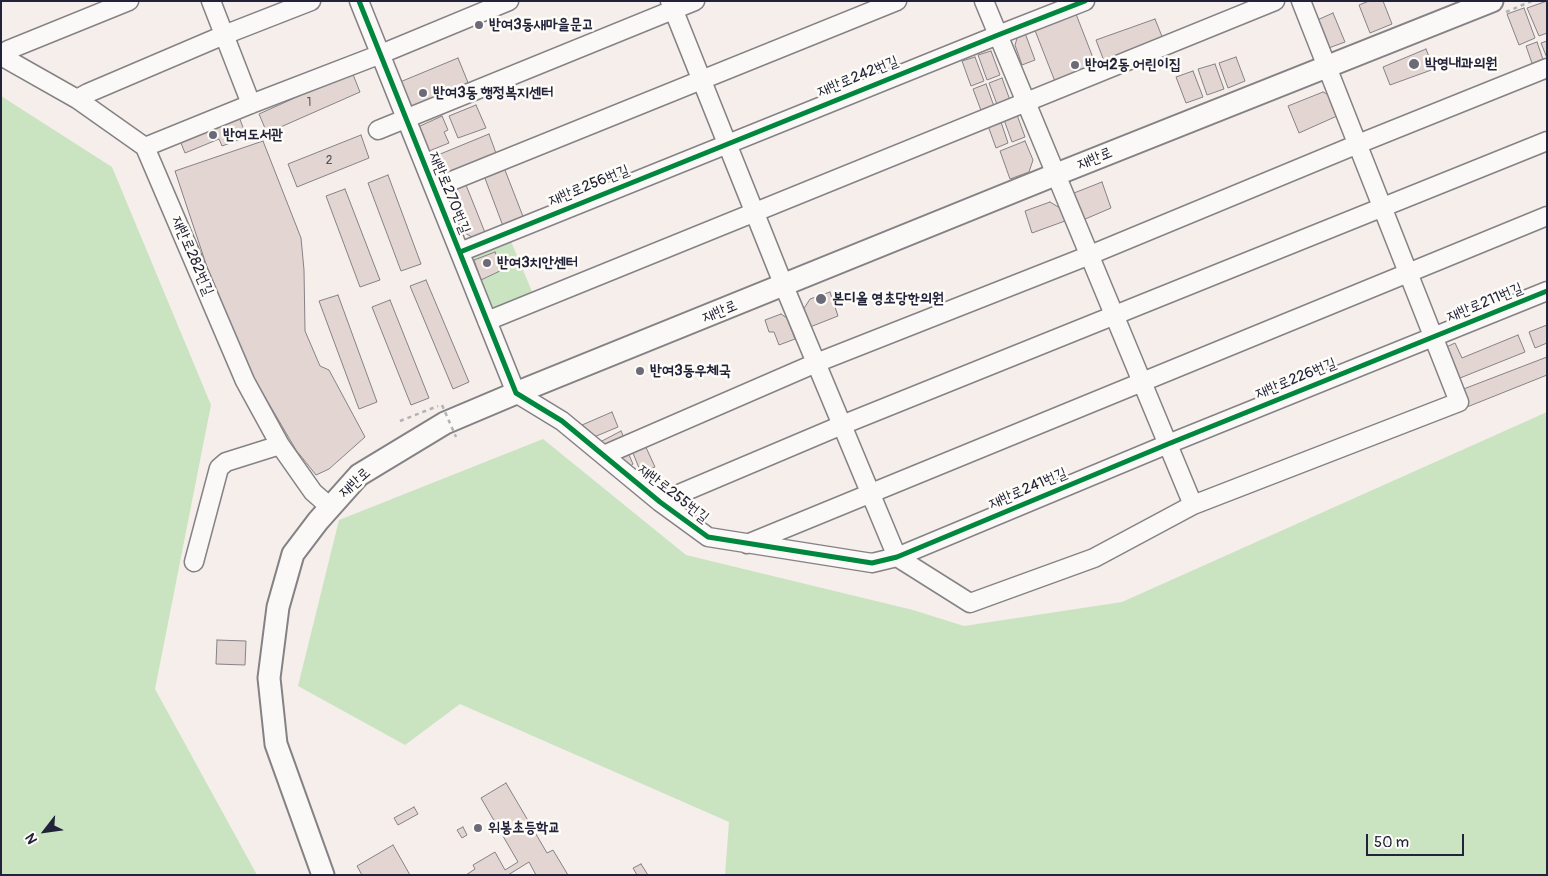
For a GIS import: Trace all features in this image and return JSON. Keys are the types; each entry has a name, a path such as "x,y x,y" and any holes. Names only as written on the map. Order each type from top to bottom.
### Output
{"main road":[{"name":"재반로","path":"323,875 276,744 269,678 278,607 293,554 318,521 359,475 445,423 516,393 784,286 1056,174 1492,1"}],"street":[{"path":"129,1 8,50 3,56 77,99 145,147 381,54 509,1"},
{"path":"211,1 251,104"},
{"path":"77,99 224,35 311,1"},
{"name":"재반로270번길","path":"360,1 516,393"},
{"path":"378,130 672,6 695,1"},
{"path":"434,188 897,1"},
{"path":"984,1 1193,505"},
{"path":"998,34 1085,1"},
{"path":"487,321 1275,1"},
{"path":"672,6 784,286 897,557 970,603 1094,558 1193,505 1459,402 1301,1"},
{"name":"재반로242번길","path":"727,143 998,34"},
{"path":"816,363 1090,255 1547,68"},
{"path":"842,425 1547,141"},
{"name":"재반로256번길","path":"460,252 727,143"},
{"name":"재반로282번길","path":"145,147 245,381 280,445 312,492 330,508"},
{"path":"746,544 1547,216"},
{"name":"재반로211번길","path":"1433,338 1547,291"},
{"name":"재반로226번길","path":"1168,444 1433,338"},
{"name":"재반로255번길","path":"604,455 816,363"},
{"name":"재반로255번길","path":"516,393 562,421 660,502 708,538 872,563 897,557"},
{"name":"재반로255번길","path":"660,502 842,425"},
{"name":"재반로241번길","path":"897,557 1168,444"},
{"path":"194,562 219,468 226,462 280,445"}],"path":[{"path":"400,421 442,404 456,437"}],"green space":[{"path":"1,96 112,167 211,405 155,689 257,875 1,875"},
{"path":"507,232 536,301 487,321 460,252"},
{"path":"1547,412 1547,875 725,875 729,822 460,704 405,745 298,686 339,520 543,439 686,555 913,610 964,626 1122,602"}],"building":[{"path":"1369,1 1383,1 1392,24 1370,33 1359,5"},
{"path":"1547,1 1547,33 1539,36 1527,8"},
{"path":"1524,8 1535,38 1519,45 1507,14"},
{"path":"1333,13 1345,42 1326,49 1315,21"},
{"path":"1076,14 1097,68 1056,84 1034,28"},
{"path":"1155,19 1163,39 1104,61 1096,40"},
{"path":"1025,33 1035,60 1022,65 1015,45 1018,35"},
{"path":"1547,41 1547,58 1541,43"},
{"path":"1537,42 1545,65 1534,69 1526,46"},
{"path":"1426,49 1434,69 1390,85 1383,67"},
{"path":"991,51 1000,75 987,80 978,55"},
{"path":"975,57 984,81 971,86 962,61"},
{"path":"1236,57 1245,81 1228,88 1219,63"},
{"path":"458,58 469,85 410,108 400,82"},
{"path":"1215,64 1224,89 1207,95 1198,69"},
{"path":"1193,71 1203,97 1186,103 1176,77"},
{"path":"352,72 360,92 267,133 259,114"},
{"path":"1002,78 1011,103 998,107 989,83"},
{"path":"986,84 995,109 982,113 973,89"},
{"path":"1323,92 1329,95 1337,116 1299,133 1288,106"},
{"path":"476,105 486,128 458,138 449,116"},
{"path":"1016,112 1025,137 1012,142 1003,117"},
{"name":"반여도서관","path":"238,114 244,130 238,132 241,139 222,146 219,139 185,153 179,138"},
{"path":"442,116 448,130 444,132 449,143 429,151 418,127"},
{"path":"1000,119 1008,143 996,148 987,123"},
{"path":"489,134 497,156 446,176 439,173 433,157"},
{"path":"361,135 369,158 297,187 288,164"},
{"path":"263,141 301,238 304,270 305,331 320,366 329,370 365,437 329,469 316,475 296,450 248,368 222,312 175,171"},
{"path":"1025,141 1033,160 1029,172 1010,179 1000,151"},
{"path":"503,165 524,219 503,226 483,173"},
{"path":"388,175 421,264 401,271 368,183"},
{"path":"464,180 486,235 475,239 465,233 448,193 452,185"},
{"path":"1102,182 1111,208 1083,220 1074,193"},
{"path":"345,189 380,280 360,287 326,196"},
{"path":"1050,202 1060,208 1065,221 1032,233 1025,211"},
{"path":"495,252 502,270 481,280 474,260"},
{"path":"426,280 469,382 453,389 410,286"},
{"path":"830,292 838,316 810,327 803,310 810,299"},
{"path":"338,295 377,402 359,409 319,301"},
{"path":"390,300 429,398 411,405 372,307"},
{"path":"781,314 787,318 795,339 779,345 774,332 769,332 765,320"},
{"path":"1547,325 1547,343 1535,348 1529,332"},
{"path":"1518,335 1525,352 1455,380 1442,349 1455,343 1462,358"},
{"path":"1547,357 1547,375 1467,407 1461,390"},
{"path":"612,412 618,427 594,437 582,425"},
{"path":"621,431 626,442 607,451 602,441"},
{"path":"644,443 655,467 641,473 631,448"},
{"path":"626,448 633,464 625,470 612,455"},
{"path":"655,473 667,497 639,481"},
{"path":"217,640 246,641 245,665 216,664"},
{"path":"506,783 547,853 553,850 568,875 536,875 529,862 508,875 466,875 475,869 473,865 495,852 505,870 518,862 481,798"},
{"path":"414,807 418,814 398,825 394,818"},
{"path":"463,827 467,835 462,838 457,830"},
{"path":"393,845 410,875 362,875 357,866"},
{"path":"641,864 648,875 637,875 633,868"}],"cycle path":[{"path":"359,1 516,393 562,421 660,502 708,537 872,563 897,557 1168,444 1547,291"},
{"path":"460,252 1085,1"}],"place":[{"name":"반여3동새마을문고","path":"479,25"},
{"name":"박영내과의원","path":"1414,64"},
{"name":"반여2동 어린이집","path":"1075,65"},
{"name":"반여3동 행정복지센터","path":"423,93"},
{"name":"반여도서관","path":"213,135"},
{"name":"반여3치안센터","path":"487,263"},
{"name":"본디올 영초당한의원","path":"821,299"},
{"name":"반여3동우체국","path":"640,371"},
{"name":"위봉초등학교","path":"478,828"}]}
